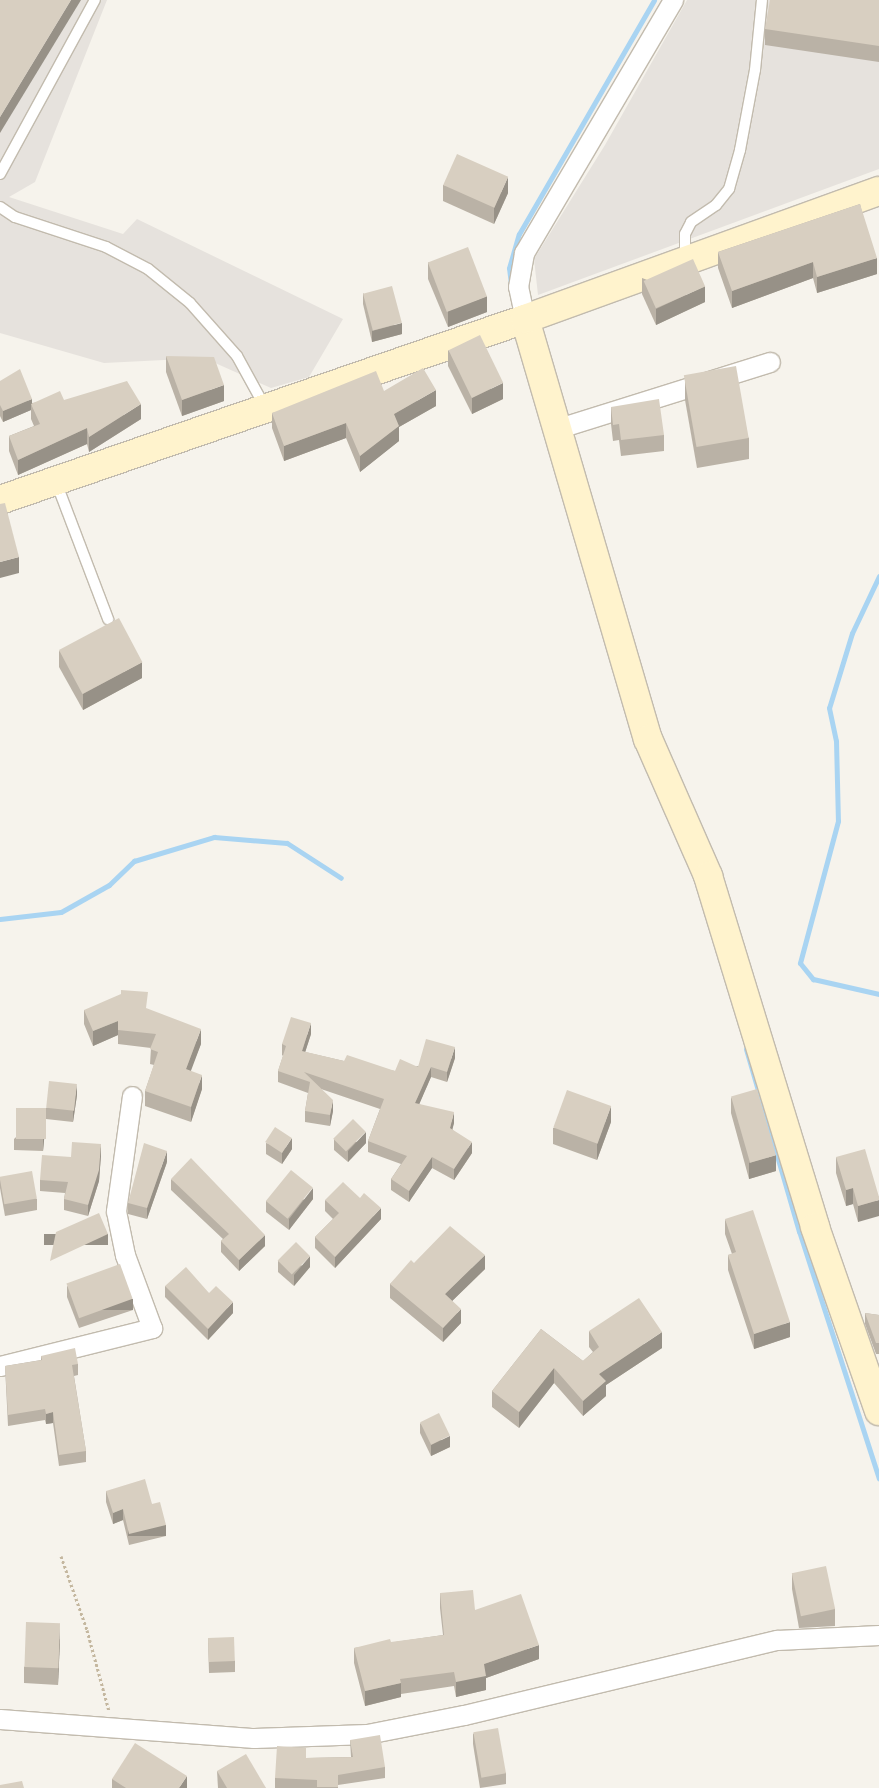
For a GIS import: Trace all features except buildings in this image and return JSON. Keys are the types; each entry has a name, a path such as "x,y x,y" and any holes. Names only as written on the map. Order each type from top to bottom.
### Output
{"street":[{"path":"672,0 524,252 518,287 525,319 559,428 648,738 708,876 815,1227 879,1411"},
{"path":"0,500 525,319 685,259 879,191"},
{"path":"559,428 770,362"},
{"path":"0,1366 152,1328 125,1255 116,1211 132,1096"},
{"path":"0,1719 114,1726 254,1738 367,1734 464,1714 777,1640 879,1635"}],"lane":[{"path":"0,174 95,0"},
{"path":"685,259 685,234 691,222 716,205 731,181 755,70 762,0"},
{"path":"0,207 15,217 106,248 148,269 190,303 237,356 266,408"},
{"path":"56,481 108,619"}],"path":[{"path":"61,1556 87,1630 98,1678 114,1726"}],"shaded area":[{"path":"0,0 107,0 35,182 9,197 123,234 137,219 343,319 309,377 271,388 204,358 104,363 0,333"},
{"path":"687,0 879,0 879,169 538,295 534,259 605,145"}],"waterway":[{"path":"511,284 509,268 519,234 654,0"},
{"path":"879,576 852,633 829,708 836,741 838,821 800,963 813,979 879,994"},
{"path":"0,919 61,912 109,885 134,861 214,837 287,843 341,878"},
{"path":"746,1049 799,1231 879,1478"}]}
